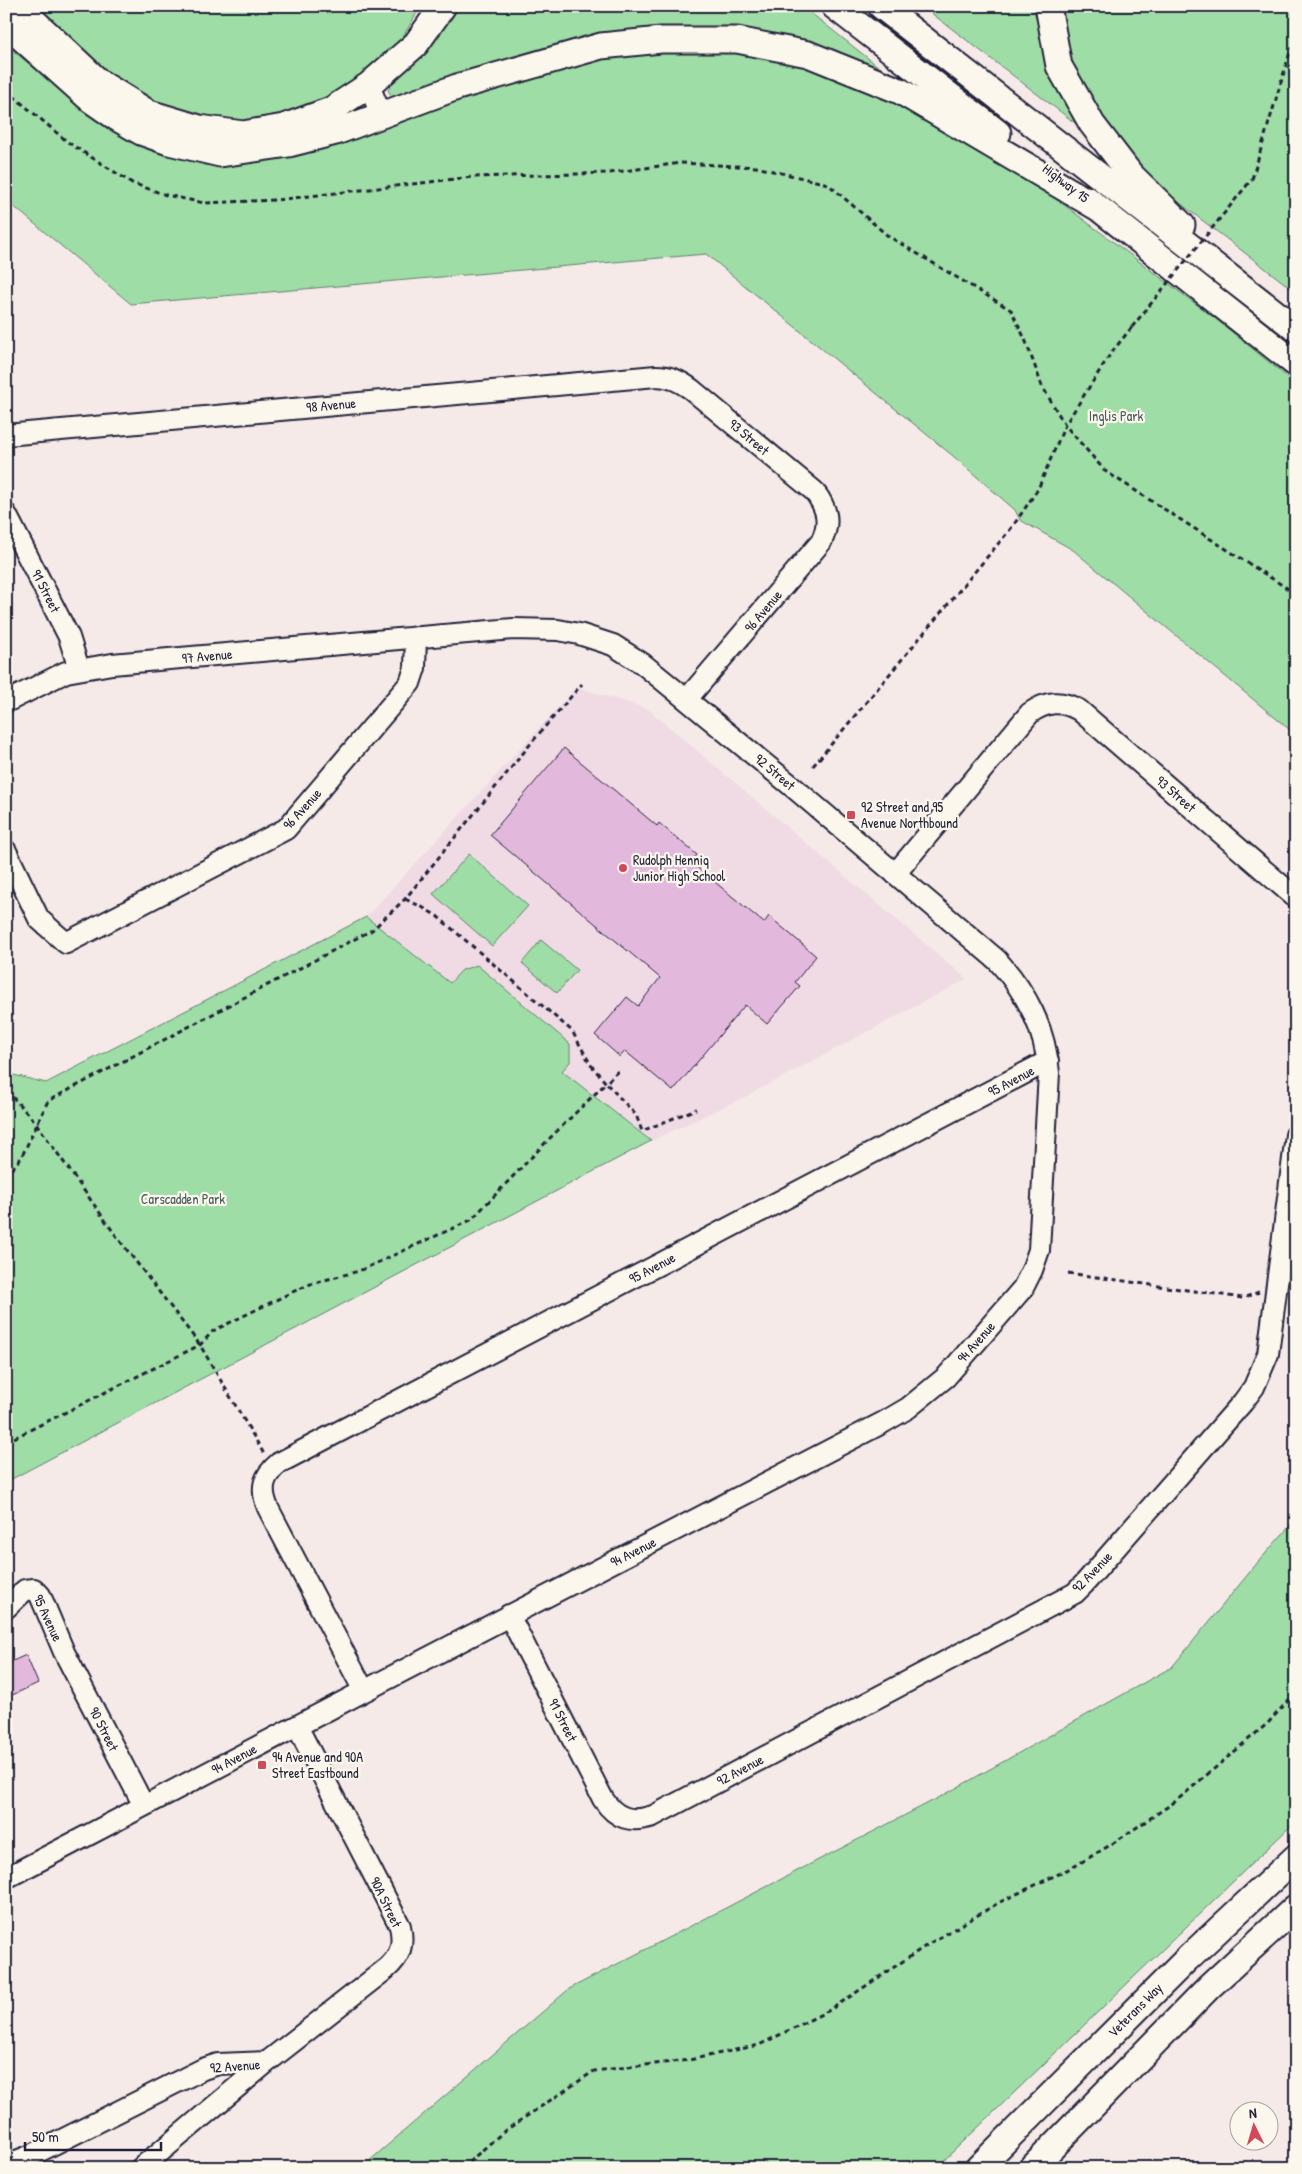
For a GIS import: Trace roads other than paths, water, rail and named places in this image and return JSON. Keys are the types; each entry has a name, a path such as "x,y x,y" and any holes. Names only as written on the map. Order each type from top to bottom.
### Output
{"main road":[{"path":"18,6 99,82 149,113 199,128 243,134 284,127 331,110 369,86 416,44 443,6"},
{"name":"Highway 15","path":"834,6 1100,209 1296,364"},
{"name":"Highway 15","path":"881,6 1296,330"},
{"path":"1048,6 1059,66 1092,124 1131,175 1250,295"},
{"path":"6,24 91,100 140,132 195,149 220,154 288,144 336,132 457,87 601,46 661,40 737,40 808,54 900,91 1003,150 1100,209"},
{"name":"Veterans Way","path":"978,2168 1187,1959 1296,1857"},
{"path":"1032,2168 1209,1987 1296,1907"}],"street":[{"path":"369,86 381,115"},
{"name":"98 Avenue","path":"6,434 656,376"},
{"name":"93 Street","path":"656,376 676,379 691,389 814,491 828,517"},
{"name":"91 Street","path":"6,514 69,637 79,669"},
{"name":"96 Avenue","path":"687,699 821,542 828,517"},
{"name":"92 Street","path":"416,637 534,628 579,634 613,646 629,655 687,699 980,945 1013,977 1036,1018 1048,1062"},
{"name":"96 Avenue","path":"6,852 39,919 66,943 286,829 410,683 415,671 416,637"},
{"name":"97 Avenue","path":"6,702 52,678 79,669 112,664 416,637"},
{"name":"93 Street","path":"895,874 1030,713 1044,704 1060,702 1079,710 1296,898"},
{"name":"95 Avenue","path":"364,1690 264,1498 267,1476 279,1463 1048,1062"},
{"name":"94 Avenue","path":"6,1878 364,1690 884,1422 915,1403 946,1377 1023,1288 1036,1261 1040,1234 1049,1085 1048,1062"},
{"name":"92 Avenue","path":"624,1819 633,1820 653,1816 1075,1592 1104,1562 1254,1387 1266,1364 1296,1135"},
{"name":"95 Avenue","path":"6,1608 25,1590 32,1588 36,1590 43,1599 64,1652"},
{"name":"91 Street","path":"509,1615 603,1799 614,1814 624,1819"},
{"name":"90 Street","path":"64,1652 144,1806"},
{"name":"90A Street","path":"267,2062 386,1969 395,1960 402,1944 400,1926 297,1726"},
{"name":"92 Avenue","path":"6,2165 32,2155 203,2069 218,2064 267,2062"},
{"name":"92 Avenue","path":"141,2168 267,2062"}],"place":[{"name":"92 Street and 95 Avenue Northbound","path":"851,815"},
{"name":"Rudolph Hennig Junior High School","path":"623,868"},
{"name":"94 Avenue and 90A Street Eastbound","path":"262,1765"}],"park label":[{"name":"Inglis Park","path":"1116,416"},
{"name":"Carscadden Park","path":"183,1199"}]}
